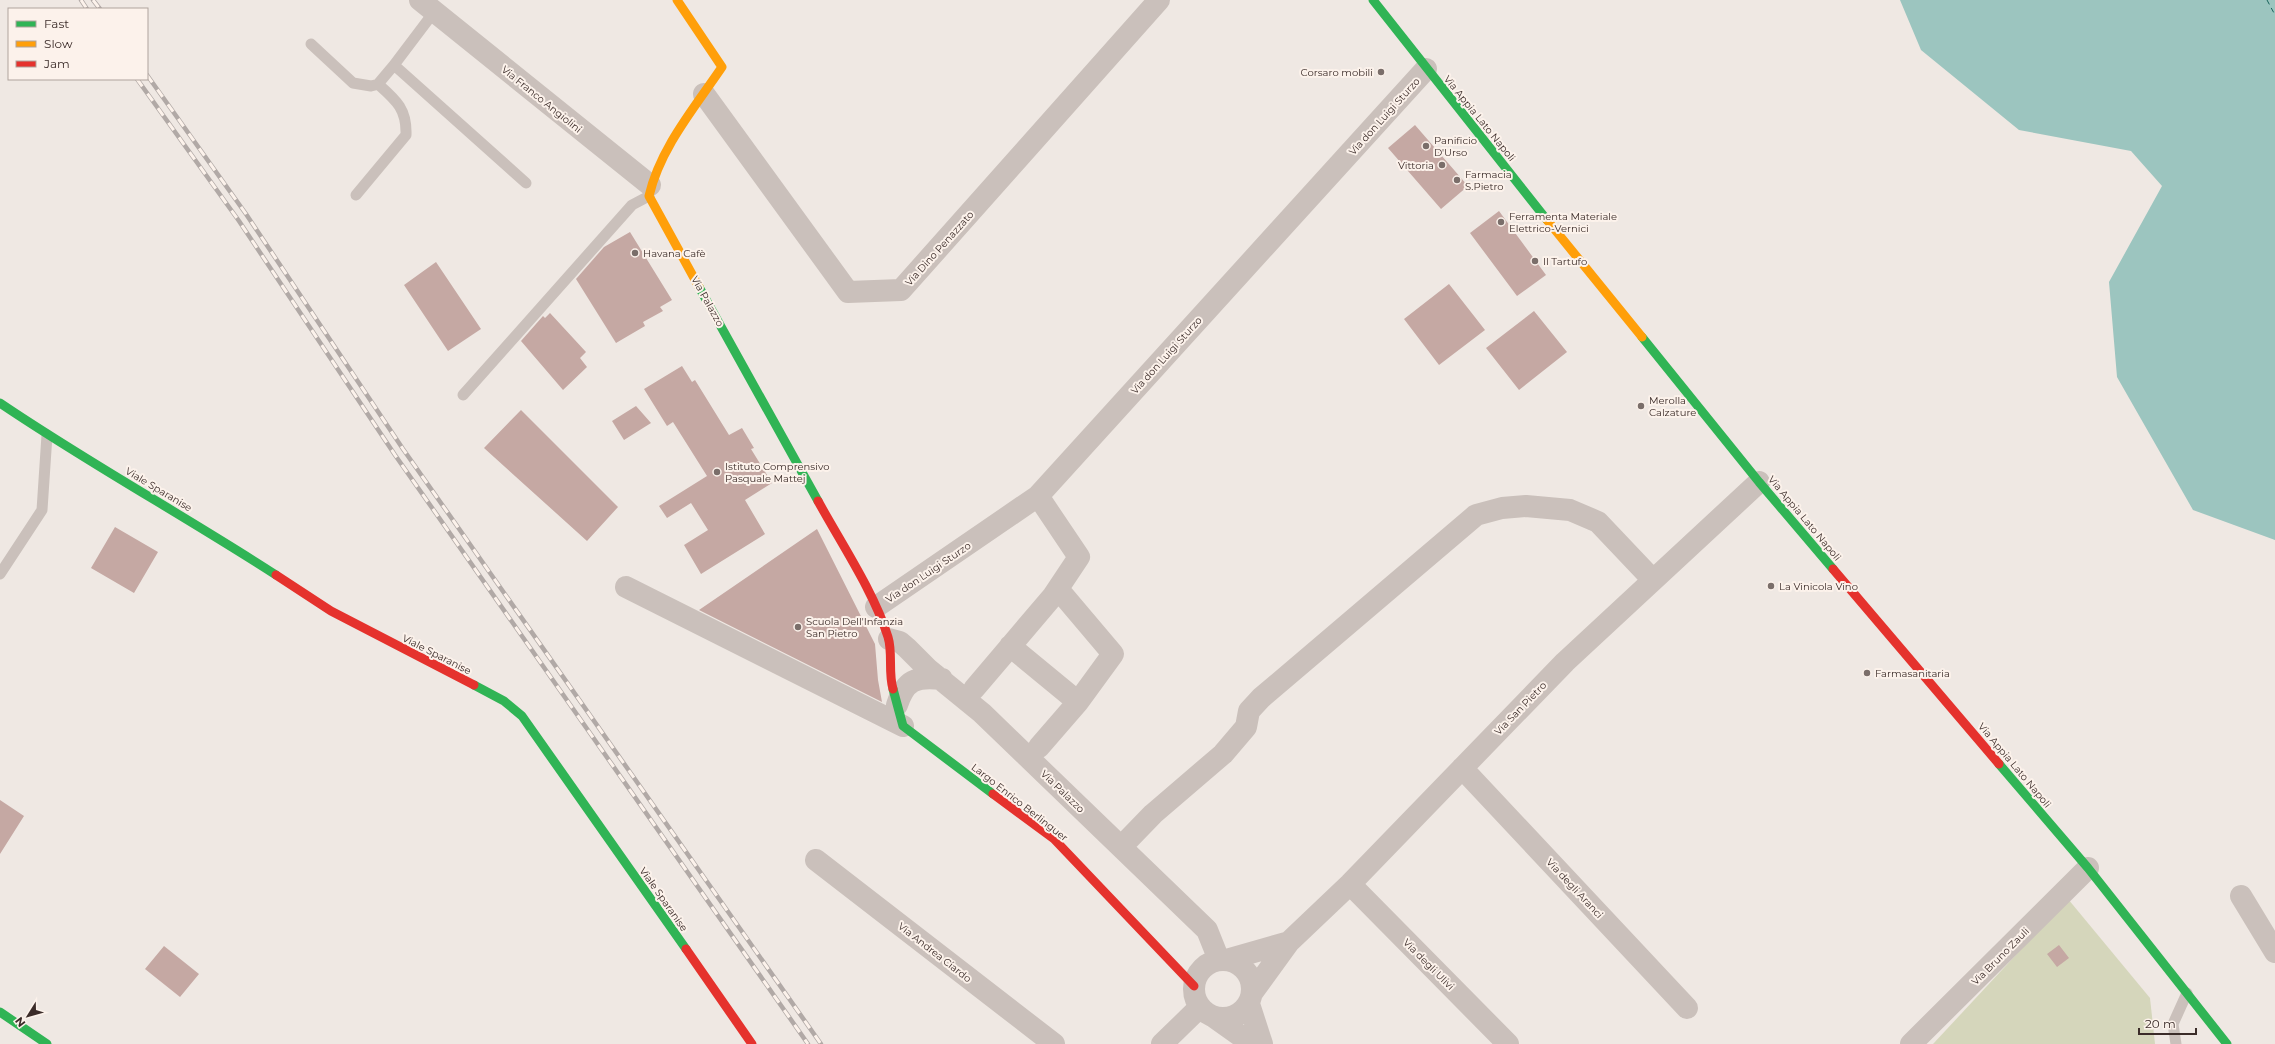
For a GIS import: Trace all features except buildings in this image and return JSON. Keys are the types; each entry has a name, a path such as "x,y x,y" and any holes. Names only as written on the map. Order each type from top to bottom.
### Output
{"street":[{"path":"650,190 669,148 722,67 677,0"},
{"name":"Via Dino Penazzato","path":"704,94 848,292 901,290 1160,0"},
{"name":"Via Appia Lato Napoli","path":"1373,0 1426,69 1759,482 2088,868 2227,1044"},
{"name":"Via Franco Angiolini","path":"431,4 650,190"},
{"name":"Via don Luigi Sturzo","path":"876,607 1038,496 1426,69"},
{"name":"Via Palazzo","path":"650,190 876,607 889,639 900,642 942,680 982,713 1207,930 1222,960"},
{"name":"Viale Sparanise","path":"0,403 47,435 204,528 330,611 504,701 522,716 752,1044"},
{"name":"Via San Pietro","path":"1251,999 1289,942 1350,884 1565,662 1759,482"},
{"path":"974,689 1058,590 1079,557 1038,496"},
{"path":"1121,847 1153,814 1222,754 1246,727 1250,711 1260,698 1476,515 1502,508 1526,506 1570,510 1598,522 1653,580"},
{"path":"626,587 904,726"},
{"path":"1039,747 1078,702 1114,654 1058,590"},
{"path":"889,639 890,679 904,726"},
{"path":"1010,646 1078,702"},
{"path":"897,705 901,693 910,682 927,678 942,680"},
{"name":"Largo Enrico Berlinguer","path":"904,726 1054,839 1194,986"},
{"name":"Via degli Aranci","path":"1462,768 1687,1008"},
{"name":"Via Andrea Ciardo","path":"816,860 1054,1044"},
{"name":"Via Bruno Zauli","path":"1911,1044 2088,868"},
{"name":"Via degli Ulivi","path":"1350,884 1508,1044"},
{"path":"2241,896 2275,952"},
{"name":"Via San Pietro","path":"1222,960 1289,942"},
{"path":"1252,1044 1207,1012 1196,1000 1194,986 1199,972 1208,963 1222,960 1235,962 1246,971 1252,983 1251,999 1262,1044"},
{"path":"1207,1012 1228,1018 1236,1016 1251,999"},
{"path":"0,1012 47,1044"},
{"path":"1162,1044 1207,1012"}],"lane":[{"path":"311,44 354,83 371,86 379,84 394,65 431,4"},
{"path":"394,65 526,183"},
{"path":"356,195 406,135 406,116 401,108 379,84"},
{"path":"463,395 632,205 650,190"},
{"path":"0,574 42,510 47,435"},
{"path":"2176,1044 2173,1024 2187,993"}],"green space":[{"path":"2068,899 2150,998 2155,1044 1933,1044"}],"water":[{"path":"1900,0 2275,0 2275,540 2193,510 2117,377 2109,282 2162,186 2131,151 2019,130 1921,50"}],"ferry route":[{"path":"2267,0 2275,15"}],"railway":[{"path":"81,0 86,8"},
{"path":"93,0 99,8"},
{"path":"148,76 246,214 403,449 821,1044"},
{"path":"138,80 239,221 395,455 808,1044"}],"traffic: fast":[{"path":"1373,0 1547,220"},
{"path":"699,287 818,501"},
{"path":"1642,337 1759,482 1833,569"},
{"path":"0,403 68,447 276,575"},
{"path":"474,685 504,701 522,716 686,949"},
{"path":"893,689 903,726 993,794"},
{"path":"1999,764 2088,868 2227,1044"},
{"path":"0,1012 47,1044"}],"traffic: slow":[{"path":"677,0 722,67 670,145 661,161 649,196 699,287"},
{"path":"1547,220 1642,337"}],"traffic: jam":[{"path":"818,501 866,585 882,620 889,643 893,689"},
{"path":"1833,569 1999,764"},
{"path":"276,575 331,611 474,685"},
{"path":"993,794 1054,839 1194,986"},
{"path":"686,949 752,1044"}],"place":[{"name":"Corsaro mobili","path":"1381,72"},
{"name":"Panificio D'Urso","path":"1426,146"},
{"name":"Vittoria","path":"1442,165"},
{"name":"Farmacia S.Pietro","path":"1457,180"},
{"name":"Ferramenta Materiale Elettrico-Vernici","path":"1501,222"},
{"name":"Havana Cafè","path":"635,253"},
{"name":"Il Tartufo","path":"1535,261"},
{"name":"Merolla Calzature","path":"1641,406"},
{"name":"Istituto Comprensivo Pasquale Mattej","path":"717,472"},
{"name":"La Vinicola Vino","path":"1771,586"},
{"name":"Scuola Dell'Infanzia San Pietro","path":"798,627"},
{"name":"Farmasanitaria","path":"1867,673"}]}
